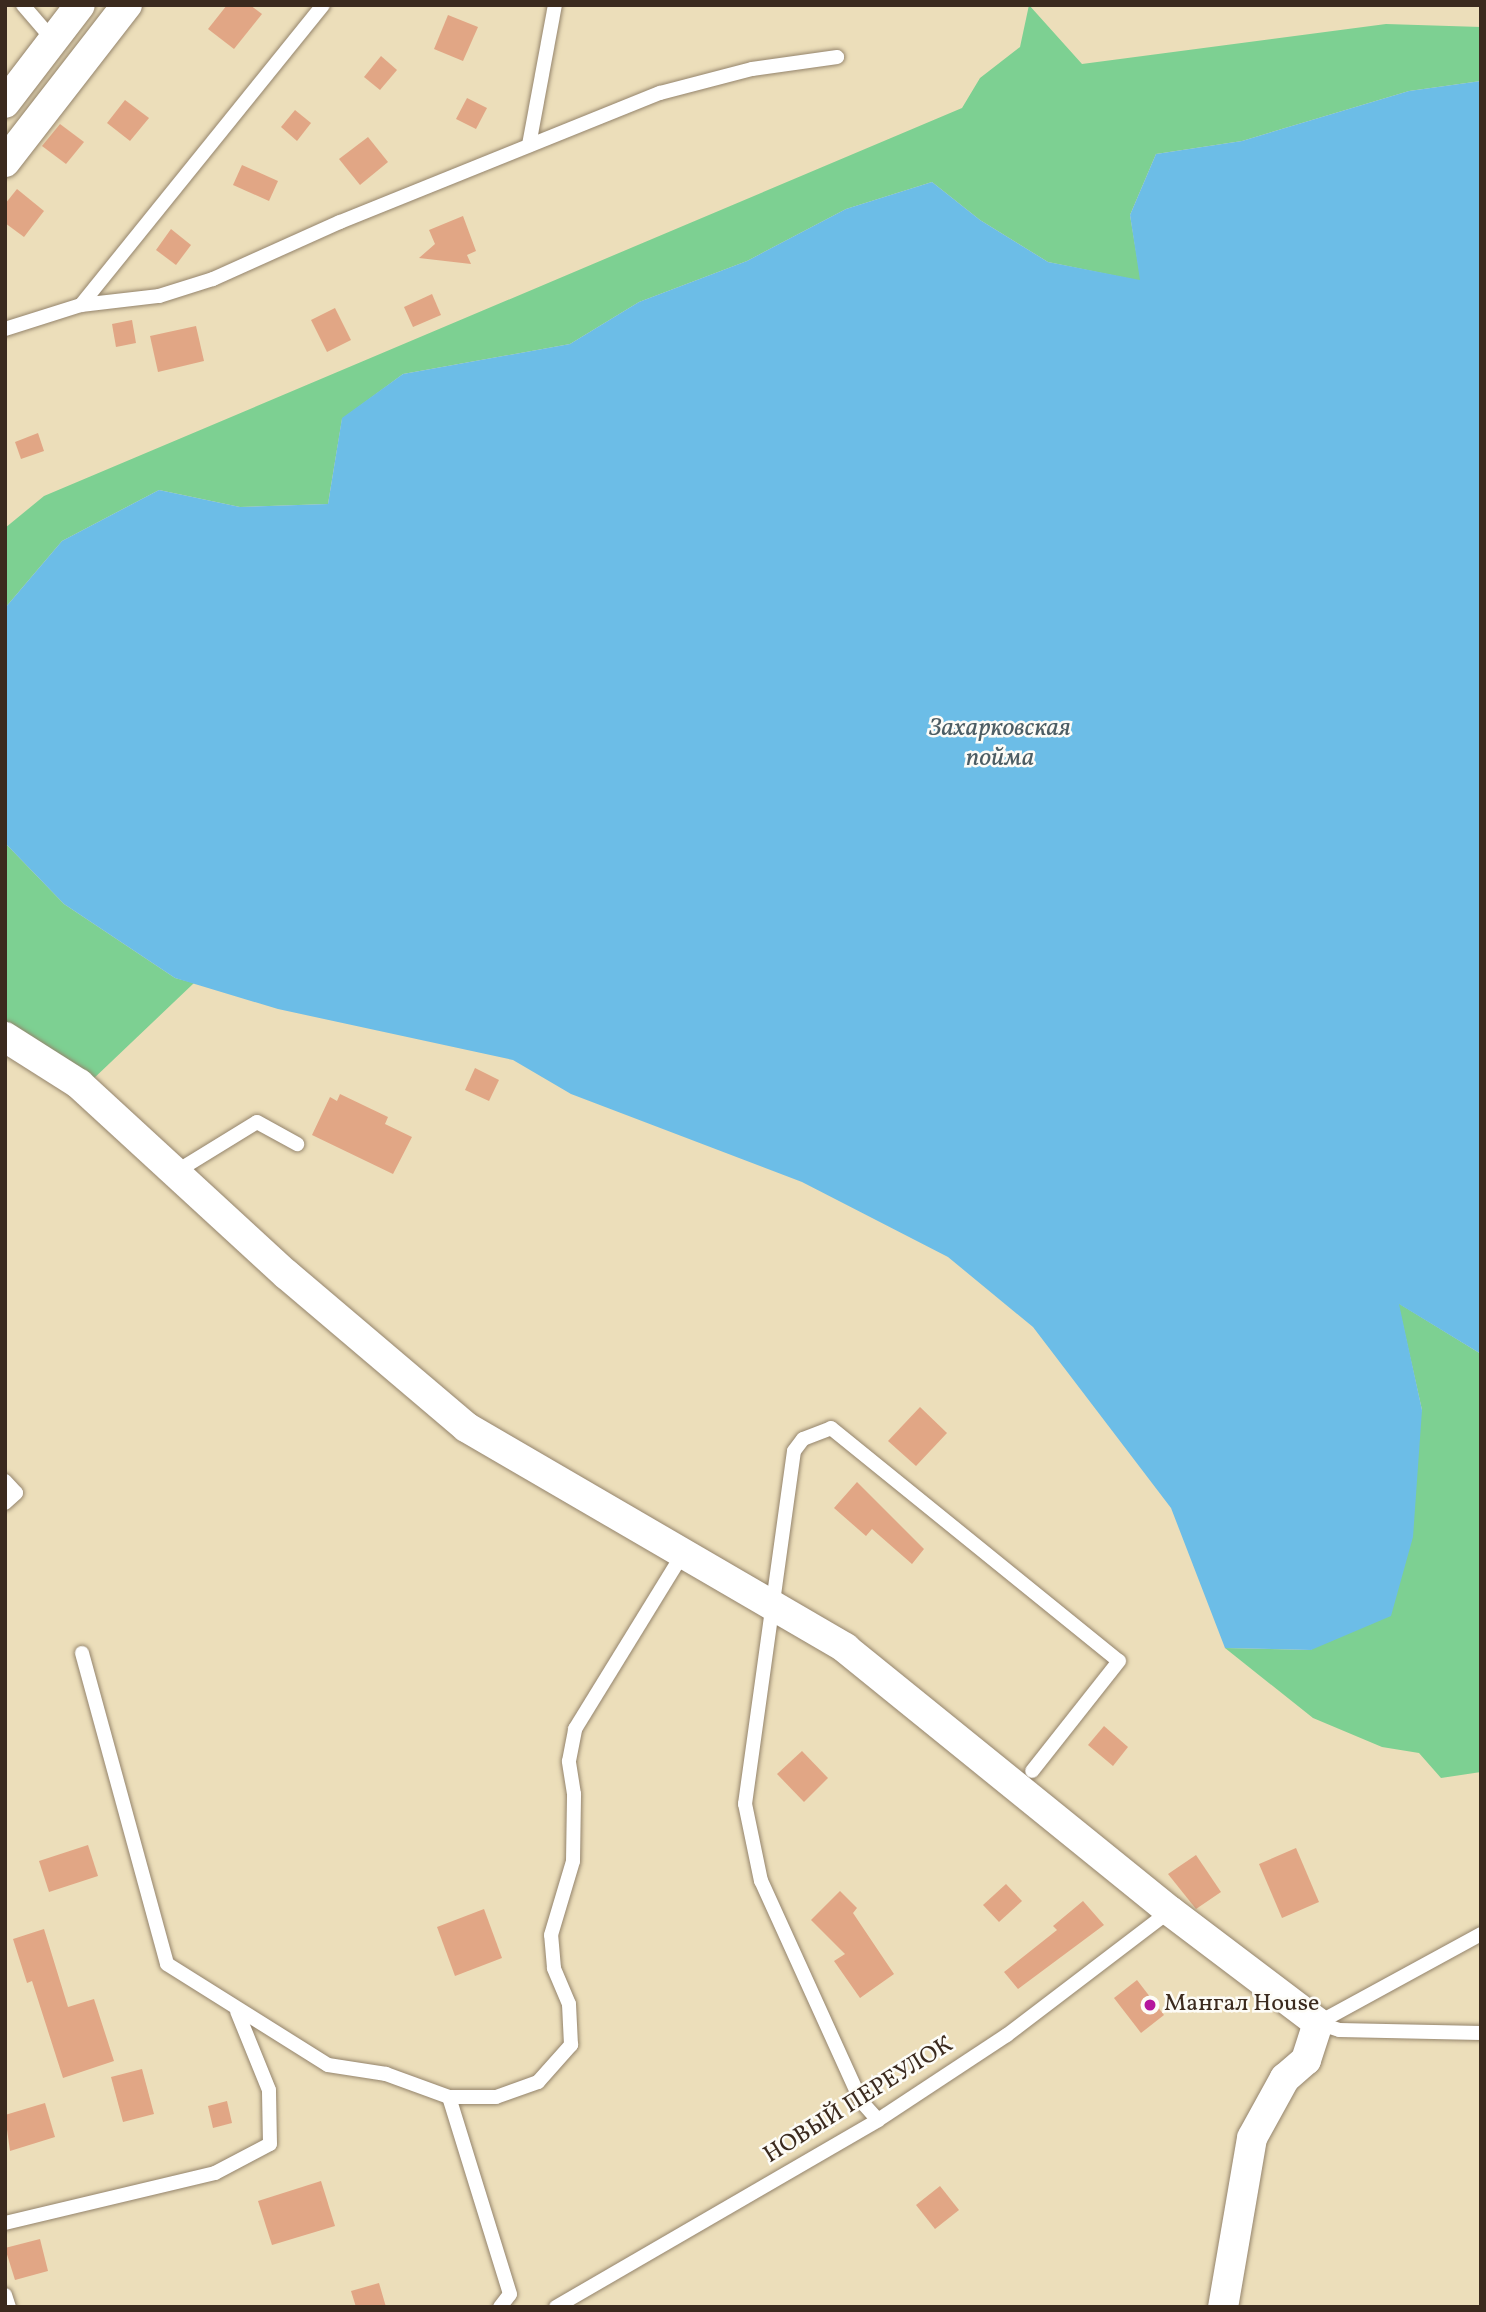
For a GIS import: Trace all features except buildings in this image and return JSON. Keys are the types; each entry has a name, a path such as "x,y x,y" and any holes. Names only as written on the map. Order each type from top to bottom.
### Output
{"street":[{"path":"5,103 80,5"},
{"path":"5,162 127,5"},
{"path":"5,1037 79,1084 174,1173 466,1427 845,1648 1170,1911 1318,2023 1306,2060 1285,2078 1252,2138 1223,2307"}],"lane":[{"path":"23,5 54,41"},
{"path":"81,305 323,5"},
{"path":"530,145 555,5"},
{"path":"5,330 81,305 159,296 213,279 660,93 752,69 837,57"},
{"path":"174,1173 257,1122 298,1144"},
{"path":"878,2120 861,2101 761,1881 745,1804 794,1451 803,1438 831,1428 1119,1661 1032,1771"},
{"path":"5,1480 16,1493 5,1503"},
{"path":"82,1653 167,1965 237,2011 328,2065 386,2074 449,2097 496,2097 538,2081 571,2045 569,2004 554,1968 551,1935 573,1861 574,1794 569,1761 575,1729 684,1552"},
{"name":"НОВЫЙ ПЕРЕУЛОК","path":"556,2307 878,2120 1007,2035 1170,1911"},
{"path":"1318,2023 1481,1934"},
{"path":"5,2222 215,2173 270,2144 269,2090 237,2011"},
{"path":"1318,2023 1339,2029 1481,2033"},
{"path":"449,2097 510,2294 500,2307"},
{"path":"5,2295 9,2307"}],"green space":[{"path":"1029,5 1082,64 1386,24 1481,27 1481,81 1409,91 1242,141 1156,154 1130,215 1141,281 1048,262 980,220 932,182 846,209 747,261 639,302 570,344 403,374 342,419 328,504 240,507 159,490 62,541 5,608 5,528 44,496 962,108 980,78 1020,47"},
{"path":"5,843 64,904 175,978 194,983 90,1082 5,1024"},
{"path":"1398,1303 1481,1354 1481,1772 1441,1778 1419,1753 1382,1747 1313,1718 1225,1648 1311,1650 1422,1410"}],"water":[{"name":"Захарковская пойма","path":"1481,81 1481,1354 1399,1304 1422,1410 1413,1537 1391,1616 1311,1650 1225,1648 1171,1508 1033,1327 948,1257 802,1182 571,1094 513,1060 278,1009 175,978 64,904 5,843 5,608 62,541 159,490 240,507 328,504 342,418 403,374 570,344 639,302 747,261 846,209 932,182 980,220 1048,262 1140,280 1130,215 1156,154 1242,141 1409,91"}],"place":[{"name":"Мангал House","path":"1150,2005"}]}
